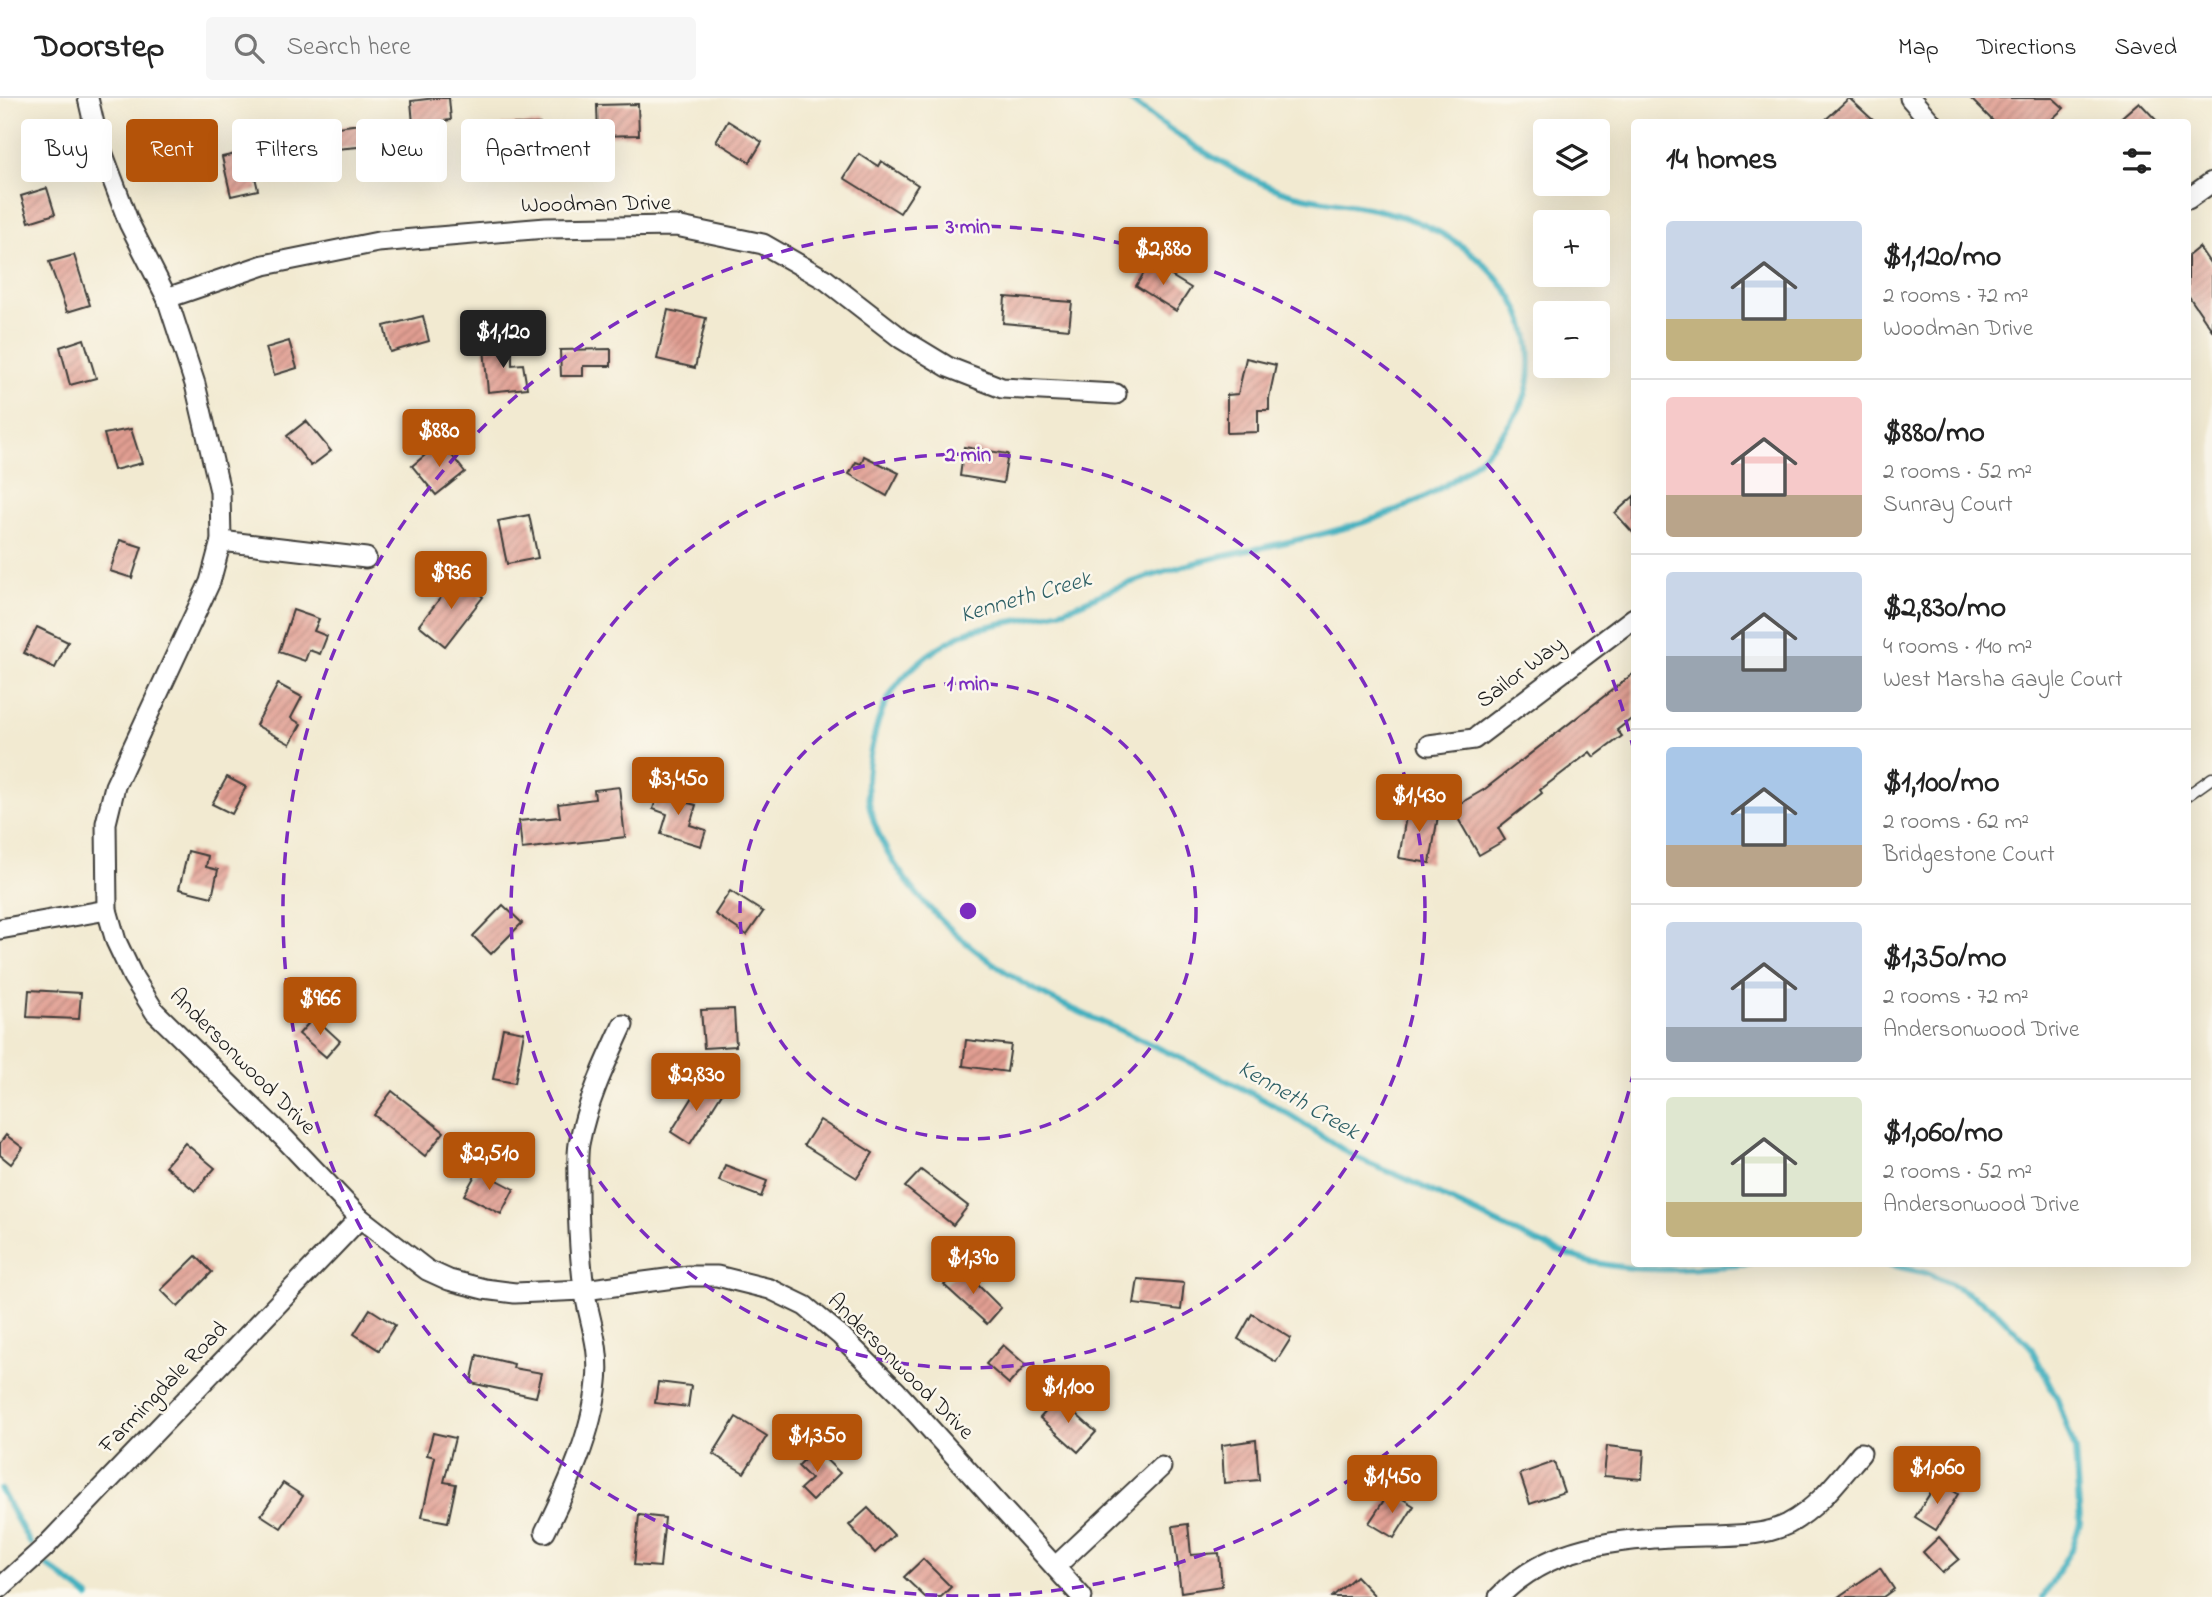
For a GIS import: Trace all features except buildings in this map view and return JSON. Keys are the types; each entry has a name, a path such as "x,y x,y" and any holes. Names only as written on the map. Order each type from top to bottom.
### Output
{"street":[{"name":"Andersonwood Drive","path":"88,98 98,141 129,223 167,298 195,384 220,491 220,541 209,582 115,786 106,823 107,910 116,941 133,977 155,1012 283,1137 360,1218 427,1270 449,1280 515,1293 584,1290 658,1279 717,1276 770,1289 805,1306 841,1336 897,1392 1082,1597"},
{"path":"1910,98 1928,119"},
{"name":"Woodman Drive","path":"167,298 264,265 378,242 546,228 676,226 763,244 826,280 902,340 948,368 1002,388 1116,394"},
{"path":"220,541 366,558"},
{"name":"Sailor Way","path":"1429,745 1474,739 1631,620"},
{"path":"0,929 107,910"},
{"path":"545,1532 575,1466 593,1410 597,1380 596,1335 584,1290 578,1229 579,1146 595,1087 623,1025"},
{"name":"Farmingdale Road","path":"0,1589 43,1549 360,1218"},
{"path":"1499,1597 1542,1564 1558,1555 1588,1546 1630,1540 1753,1535 1789,1524 1832,1488 1861,1453"},
{"path":"1055,1567 1161,1467"},
{"path":"0,1589 8,1597"}],"lane":[{"path":"2191,793 2212,778"}],"waterway":[{"name":"Kenneth Creek","path":"1127,98 1196,147 1271,187 1300,196 1390,213 1415,221 1464,248 1485,265 1518,309 1527,334 1530,361 1526,393 1506,429 1470,467 1436,491 1400,509 1322,534 1171,570 1121,586 1062,610 970,631 938,648 902,679 888,699 878,722 867,781 871,811 881,840 897,868 918,895 941,920 991,962 1055,1000 1249,1092 1359,1159 1535,1241 1592,1262 1651,1269 1715,1267"},
{"name":"Kenneth Creek","path":"1900,1267 1926,1273 1961,1289 1995,1310 2030,1346 2057,1398 2075,1450 2080,1523 2073,1546 2043,1597"},
{"path":"0,1489 30,1543"},
{"path":"48,1566 89,1597"}]}
